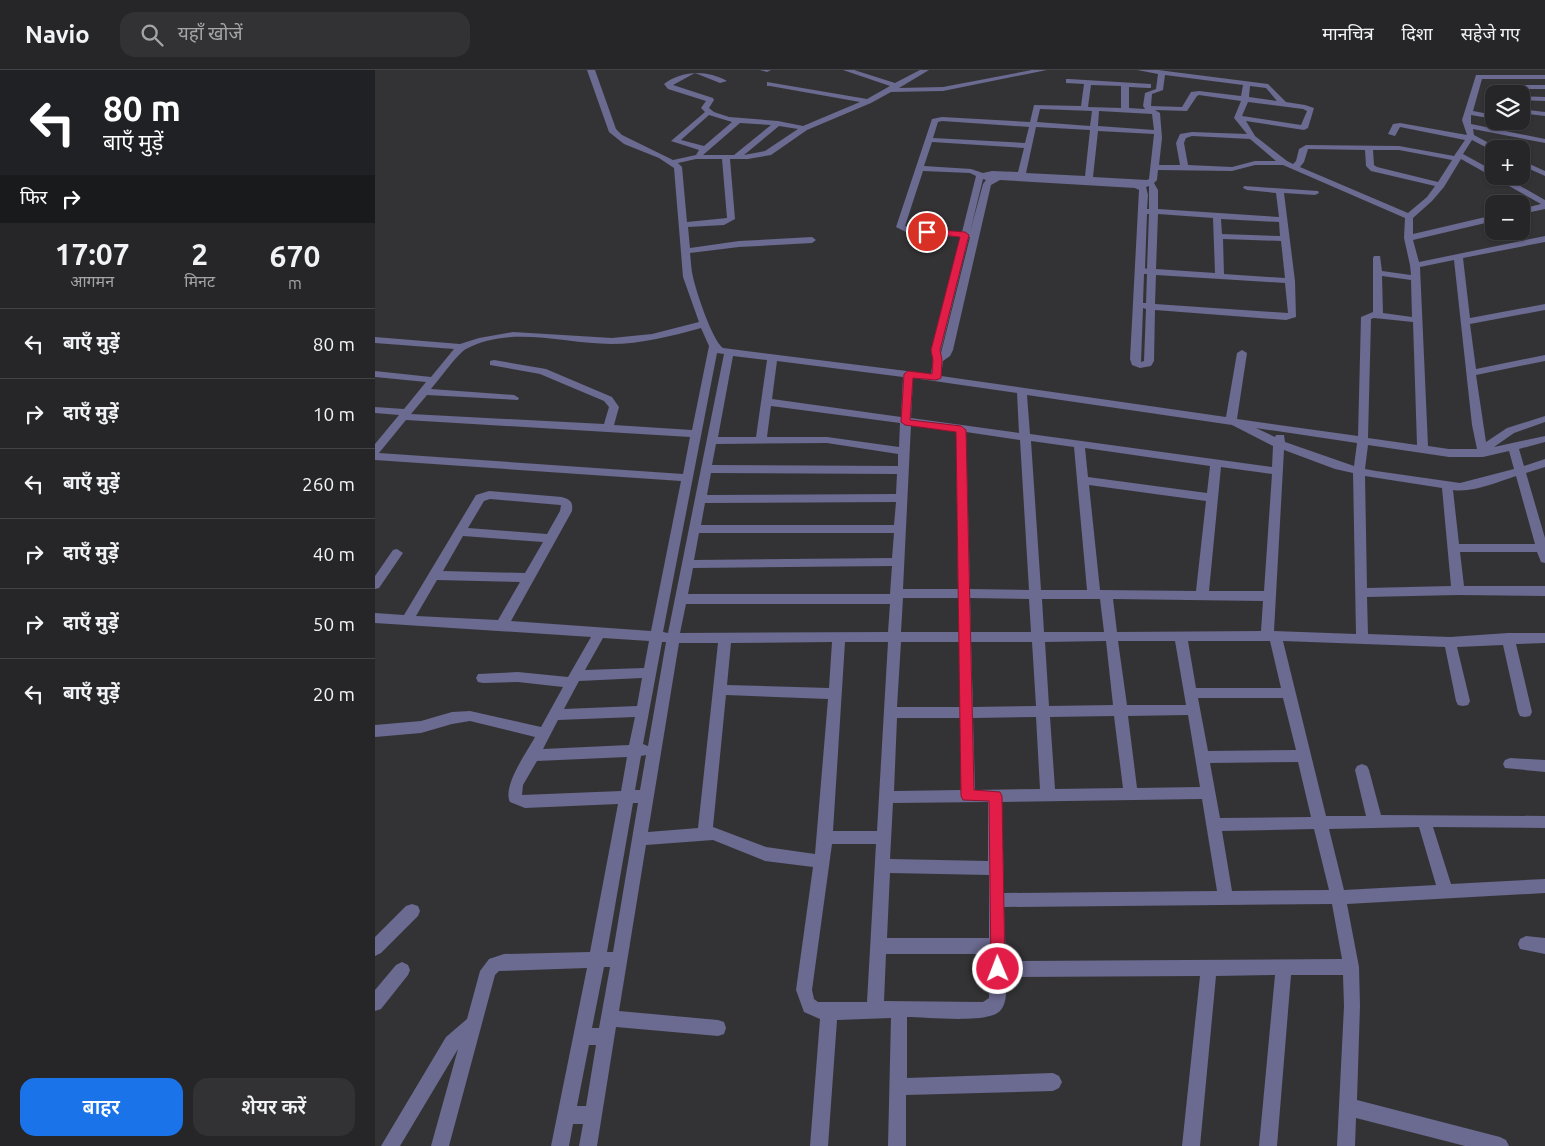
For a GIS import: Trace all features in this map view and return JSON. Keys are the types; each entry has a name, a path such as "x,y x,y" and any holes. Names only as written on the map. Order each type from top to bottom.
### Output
{"street":[{"path":"591,70 612,130 618,137 673,162 678,167 688,277 704,324 714,346 720,352 908,374 1449,453 1483,453 1545,439"},
{"path":"723,81 695,70 668,84 710,100 705,108 709,112 737,122 778,123 804,128"},
{"path":"847,70 893,88 943,89 1043,70"},
{"path":"673,162 696,157 736,158 768,153 804,128 868,101 925,70"},
{"path":"1141,70 1268,86 1283,103"},
{"path":"1162,72 1159,90 1149,93 1147,106 1149,108 1184,109 1194,94 1199,92 1245,97 1310,108 1305,127 1297,128 1238,118"},
{"path":"1506,85 1509,76"},
{"path":"1409,217 1424,207 1441,185 1470,137 1466,120 1479,77 1545,77"},
{"path":"1069,81 1147,86"},
{"path":"1084,108 1088,82"},
{"path":"1238,118 1245,97 1247,83"},
{"path":"770,84 868,101"},
{"path":"1125,85 1125,110"},
{"path":"1530,88 1545,87"},
{"path":"1530,98 1545,99"},
{"path":"936,378 938,360 946,354 947,350 970,235 978,180 983,175 992,173 1021,177 1140,187 1150,184 1153,180 1157,132 1156,113 1149,111 1037,107 1021,177"},
{"path":"1089,182 1096,109"},
{"path":"705,149 675,142 709,112"},
{"path":"1468,112 1485,115"},
{"path":"1530,112 1545,114"},
{"path":"1238,118 1248,128 1252,137 1284,163 1409,217"},
{"path":"970,235 908,230 900,226 933,123 938,120 1157,132"},
{"path":"696,157 737,122"},
{"path":"736,158 778,123"},
{"path":"1392,134 1396,126 1400,125 1470,137 1485,144"},
{"path":"1468,126 1545,141"},
{"path":"1184,168 1179,143 1183,136 1192,134 1252,137"},
{"path":"1520,137 1545,149"},
{"path":"929,140 1028,146"},
{"path":"1295,168 1300,162 1305,147 1404,149 1458,157 1485,170"},
{"path":"1369,149 1370,166 1374,169 1441,185"},
{"path":"683,225 724,222 731,219 726,157"},
{"path":"1154,167 1232,169 1255,163 1284,163"},
{"path":"1530,166 1545,174"},
{"path":"920,168 971,171 991,180"},
{"path":"970,235 987,184 991,180 1000,178 1021,177"},
{"path":"1089,182 1150,184 1154,187 1149,361 1147,364 1140,365 1136,363 1135,359 1144,191 1140,187"},
{"path":"1512,185 1545,205"},
{"path":"1247,188 1315,193"},
{"path":"1138,306 1290,316 1294,312 1280,190"},
{"path":"1530,209 1545,205"},
{"path":"1143,211 1283,220"},
{"path":"1217,216 1221,276"},
{"path":"1409,217 1408,238 1415,265 1423,448"},
{"path":"1408,238 1485,220"},
{"path":"1218,236 1285,240"},
{"path":"685,251 739,244 812,240"},
{"path":"1415,265 1545,240"},
{"path":"1458,256 1477,425 1483,453"},
{"path":"1377,258 1378,315"},
{"path":"1140,271 1290,281"},
{"path":"1377,273 1415,278"},
{"path":"1466,322 1545,307"},
{"path":"1362,639 1359,471 1363,439 1366,317 1378,315 1416,320"},
{"path":"375,340 461,347 486,338 523,333 600,341 620,341 651,338 704,324"},
{"path":"560,1146 597,960 649,673 714,346"},
{"path":"377,446 461,347"},
{"path":"588,1146 673,638 729,353"},
{"path":"1231,420 1242,353"},
{"path":"761,440 772,358"},
{"path":"1471,373 1545,358"},
{"path":"494,363 543,371 608,399 614,407 608,428"},
{"path":"375,374 434,380"},
{"path":"875,1010 908,374"},
{"path":"1022,391 1048,795"},
{"path":"424,392 514,398"},
{"path":"767,402 961,430 1277,471"},
{"path":"375,410 405,415 696,434"},
{"path":"1483,453 1492,441 1511,429 1545,419"},
{"path":"1231,420 1279,444 1339,466 1459,487 1477,484 1545,463"},
{"path":"1281,427 1269,596 1271,636 1289,693 1338,897 1351,968 1352,997 1346,1146"},
{"path":"961,430 968,796"},
{"path":"712,441 827,440 904,451"},
{"path":"1079,445 1082,480 1100,594 1111,636 1131,794"},
{"path":"1453,548 1544,552 1513,446"},
{"path":"375,456 687,478"},
{"path":"1202,595 1216,463"},
{"path":"707,469 903,470"},
{"path":"1082,480 1212,498"},
{"path":"1447,485 1458,590"},
{"path":"407,620 480,498 489,495 567,503 566,511 502,625"},
{"path":"701,499 901,498"},
{"path":"695,529 900,529"},
{"path":"460,532 551,538"},
{"path":"375,585 397,553"},
{"path":"688,564 898,562"},
{"path":"434,575 529,578"},
{"path":"1361,593 1458,590 1545,591"},
{"path":"681,599 896,596 964,593 1269,596"},
{"path":"375,618 502,625 673,638 1271,636 1450,642 1508,638 1545,638"},
{"path":"599,633 531,755 516,785 515,798 519,801 647,796"},
{"path":"1181,636 1226,899"},
{"path":"705,833 725,638"},
{"path":"839,638 825,837 804,990 807,1002 813,1009 829,1011 983,1010 992,1008 999,995 995,796"},
{"path":"1508,638 1525,712"},
{"path":"1450,642 1463,701"},
{"path":"483,678 573,679 649,673"},
{"path":"720,690 835,694"},
{"path":"1190,693 1289,693"},
{"path":"890,713 1193,710"},
{"path":"553,715 643,711"},
{"path":"375,730 421,727 452,718 470,716 543,733"},
{"path":"531,755 655,750"},
{"path":"1201,757 1304,756"},
{"path":"1510,764 1545,766"},
{"path":"1362,770 1375,822"},
{"path":"885,797 1208,792"},
{"path":"1213,825 1375,822 1545,822"},
{"path":"1424,822 1446,891"},
{"path":"640,839 705,833 722,835 765,854 821,860"},
{"path":"825,837 883,838"},
{"path":"882,866 997,868"},
{"path":"997,900 1338,897 1545,886"},
{"path":"375,948 412,910"},
{"path":"1526,944 1545,946"},
{"path":"878,946 998,946"},
{"path":"440,1146 484,978 488,971 495,964 504,962 619,960"},
{"path":"1191,1146 1209,968"},
{"path":"1269,1146 1284,968"},
{"path":"998,969 1351,968"},
{"path":"375,1003 401,970"},
{"path":"897,1146 899,1010"},
{"path":"819,1146 829,1011"},
{"path":"610,1018 718,1028"},
{"path":"390,1146 452,1042 472,1025"},
{"path":"582,1037 607,1036"},
{"path":"898,1087 1053,1082"},
{"path":"1348,1108 1500,1146"},
{"path":"566,1116 594,1115"}],"route":[{"path":"927,232 965,235 936,350 938,360 936,378 908,374 905,422 961,430 968,796 995,796 998,969"}]}
